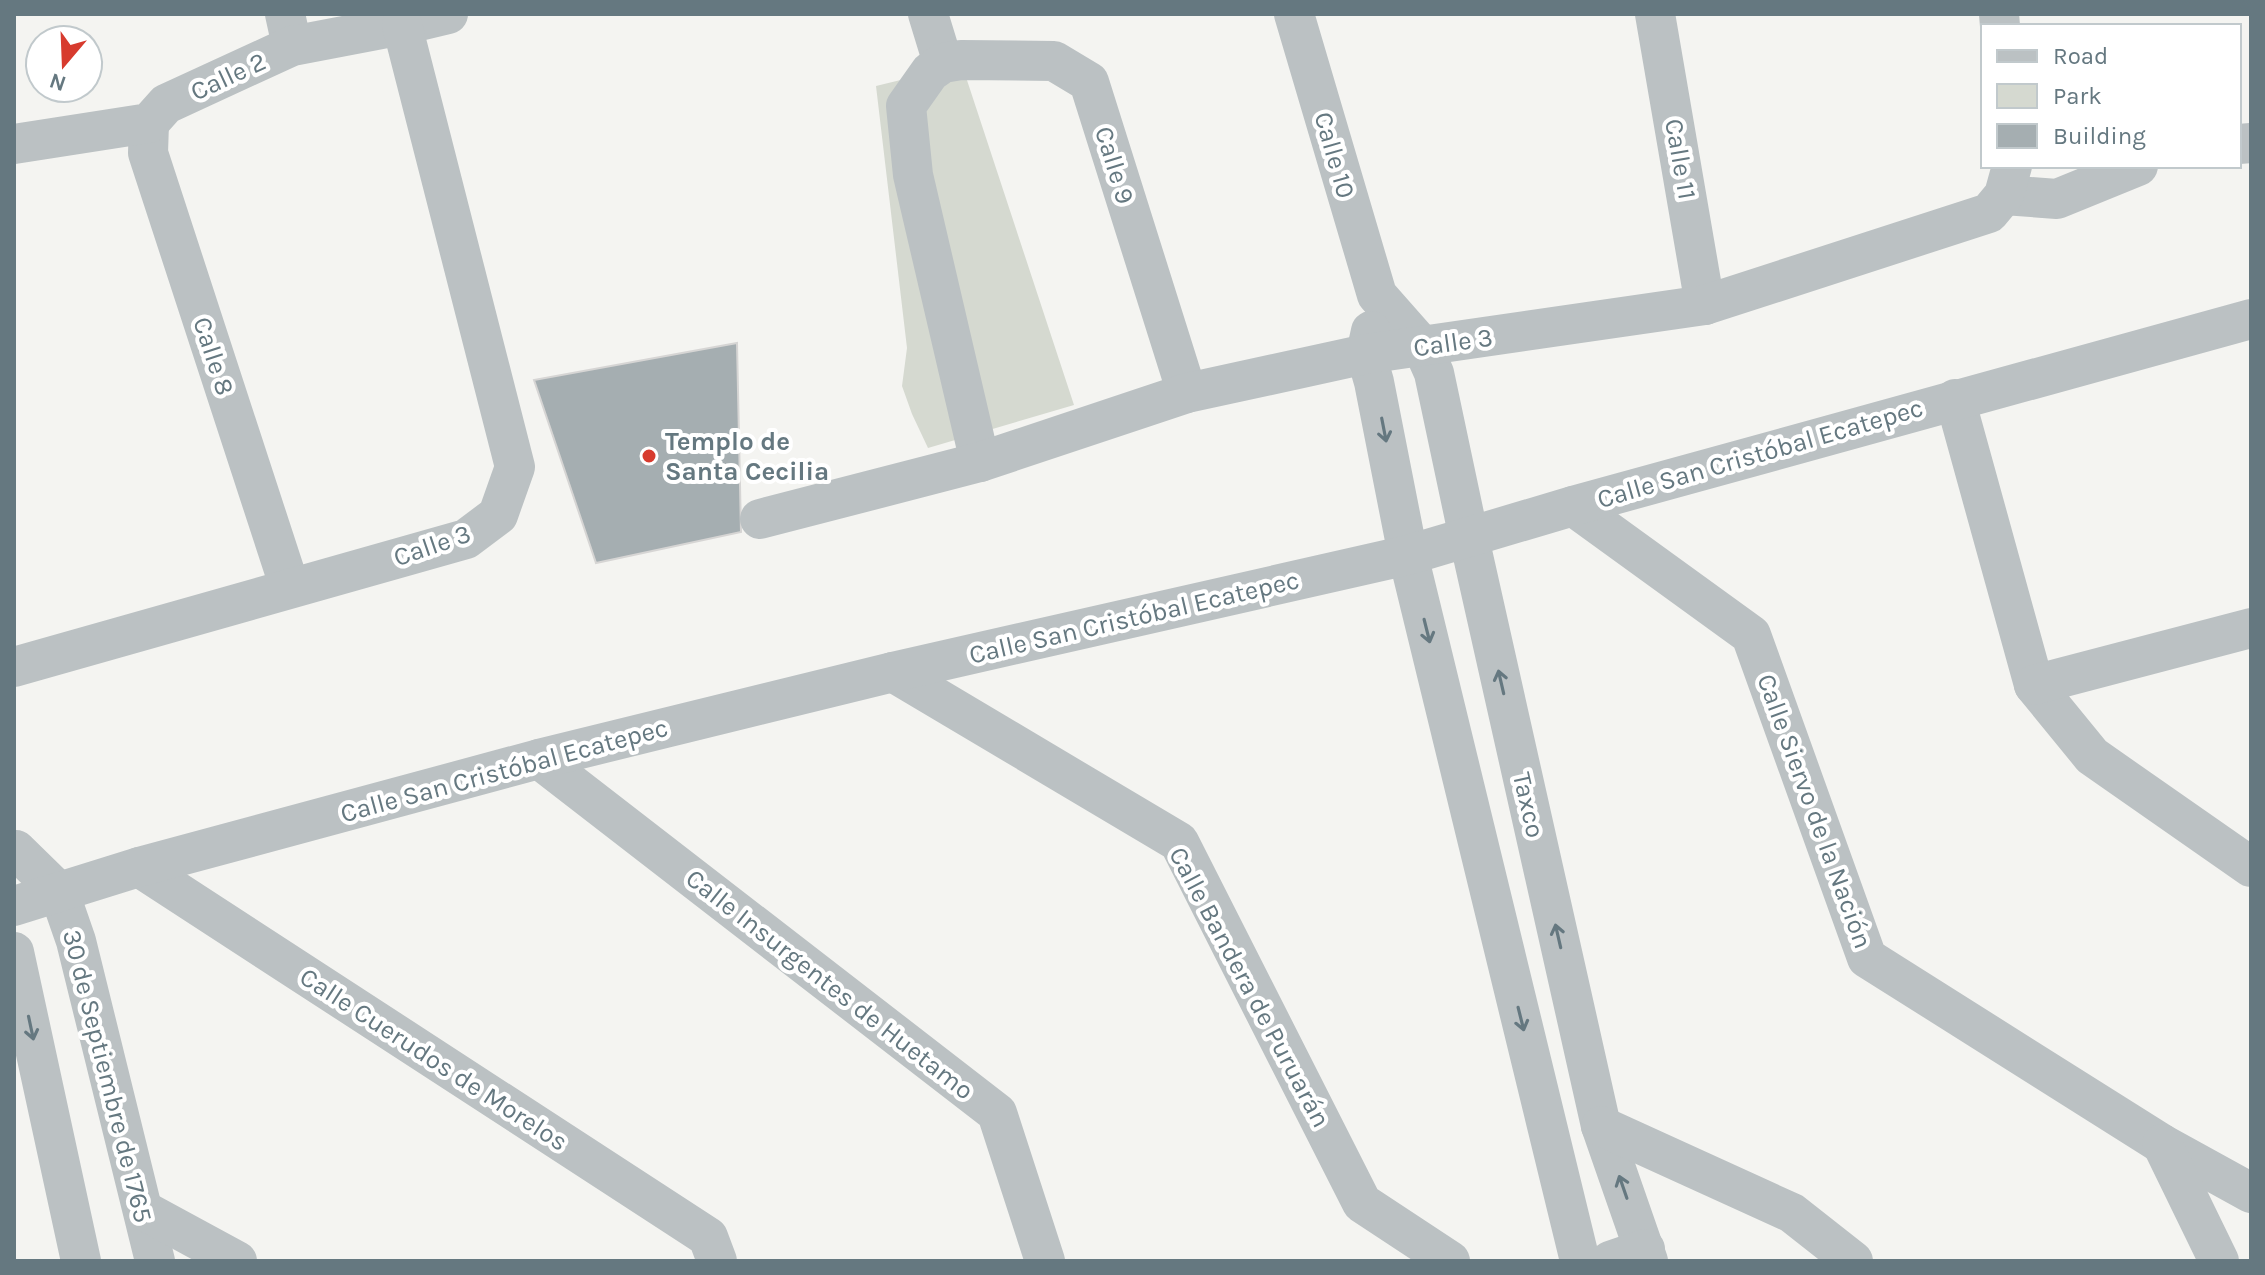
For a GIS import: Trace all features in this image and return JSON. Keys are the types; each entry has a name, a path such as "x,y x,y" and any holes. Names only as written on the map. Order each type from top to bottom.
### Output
{"street":[{"name":"Calle 2","path":"149,123 166,104 289,30 402,25 448,14"},
{"path":"928,14 943,63 930,72 906,106 913,175 980,462"},
{"name":"Calle 10","path":"1294,14 1377,295 1422,346"},
{"name":"Calle 11","path":"1655,14 1705,305"},
{"name":"Calle 3","path":"14,667 466,539 498,515 515,467 402,25"},
{"name":"Calle 9","path":"943,63 1054,61 1089,82 1187,393"},
{"path":"14,144 149,123"},
{"name":"Calle 8","path":"149,123 148,153 290,588"},
{"name":"Calle 3","path":"760,519 980,462 1187,393 1366,354 1705,305 1989,213 2008,181 2057,199 2133,168"},
{"name":"Calle 10","path":"1366,354 1377,295"},
{"name":"Calle San Cristóbal Ecatepec","path":"14,906 139,867 539,759 893,672 1408,555 1955,399 2251,319"},
{"name":"Taxco","path":"1422,346 1434,373 1601,1126 1634,1257"},
{"path":"1366,354 1408,555 1580,1261"},
{"path":"1955,399 2034,685 2092,756 2251,867"},
{"name":"Calle Siervo de la Nación","path":"1573,506 1751,635 1867,958 2162,1144 2251,1193"},
{"path":"2034,685 2251,628"},
{"name":"Calle Bandera de Puruarán","path":"893,672 1179,842 1362,1203 1450,1261"},
{"name":"Calle Insurgentes de Huetamo","path":"539,759 997,1113 1045,1261"},
{"path":"15,850 59,892"},
{"name":"Calle Cuerudos de Morelos","path":"139,867 708,1237 717,1261"},
{"name":"30 de Septiembre de 1765","path":"59,892 76,941 155,1261"},
{"path":"14,952 81,1261"},
{"path":"1601,1126 1792,1213 1853,1261"},
{"path":"2162,1144 2219,1261"},
{"path":"143,1210 237,1261"}],"green space":[{"path":"962,65 1074,405 928,448 902,386 907,348 876,86"}],"building":[{"name":"Templo de Santa Cecilia","path":"737,343 741,532 596,563 534,380"}],"place":[{"name":"Templo de Santa Cecilia","path":"649,456"}]}
